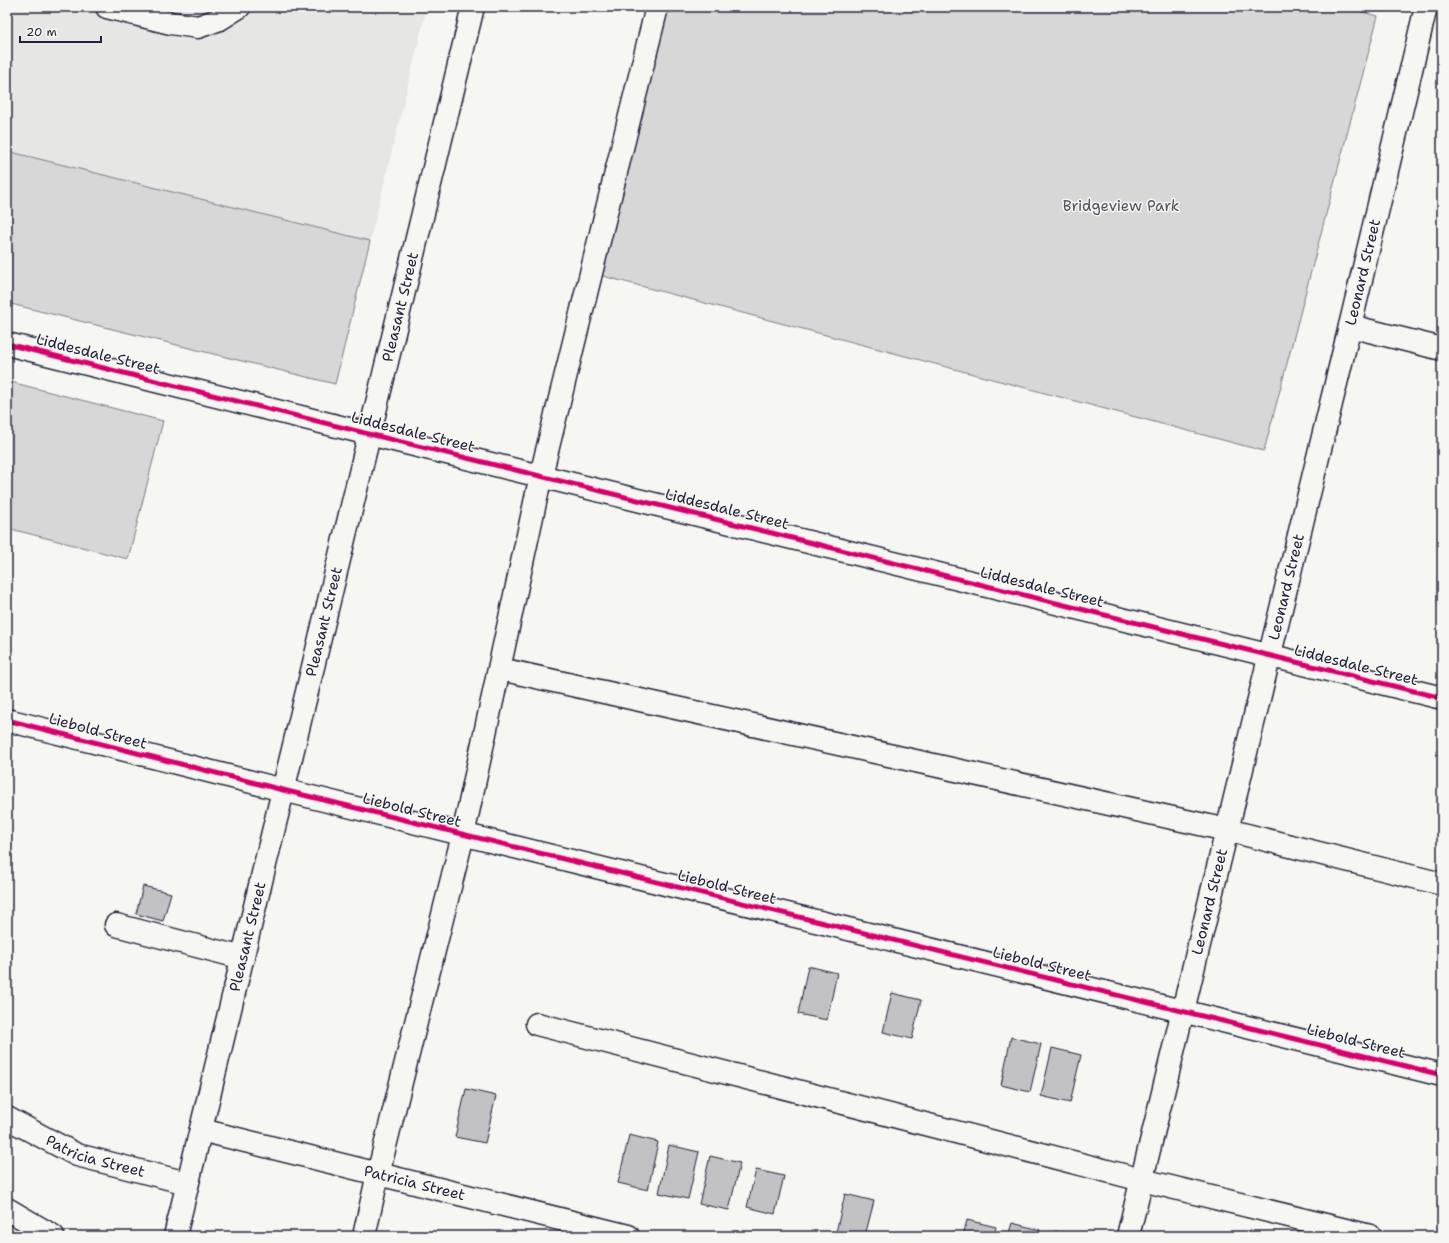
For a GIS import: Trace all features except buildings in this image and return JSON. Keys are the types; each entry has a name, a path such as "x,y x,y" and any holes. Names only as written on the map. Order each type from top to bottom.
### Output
{"main road":[{"path":"107,7 171,23 198,27 220,19 239,7"},
{"name":"Pleasant Street","path":"175,1236 474,7"},
{"path":"364,1236 378,1174 464,835 541,475 657,7"},
{"name":"Leonard Street","path":"1128,1236 1350,326 1426,7"},
{"path":"1350,326 1442,349"},
{"name":"Liddesdale Street","path":"7,344 1442,698"},
{"path":"500,669 1227,830 1442,884"},
{"name":"Liebold Street","path":"7,720 464,835 1442,1075"},
{"path":"116,925 243,958"},
{"path":"537,1024 1142,1180 1370,1236"},
{"name":"Patricia Street","path":"7,1118 77,1155 187,1183"},
{"name":"Patricia Street","path":"201,1130 628,1236"},
{"path":"7,1209 53,1236"}],"shaded area":[{"path":"7,7 427,7 370,241 7,151"}],"green space":[{"name":"Bridgeview Park","path":"669,7 1343,7 1378,16 1264,451 599,275"},
{"path":"7,151 370,241 335,384 7,303"},
{"path":"7,381 163,421 128,559 7,528"}],"cycle path":[{"path":"7,344 1442,698"},
{"path":"7,720 283,790 1442,1075"}]}
